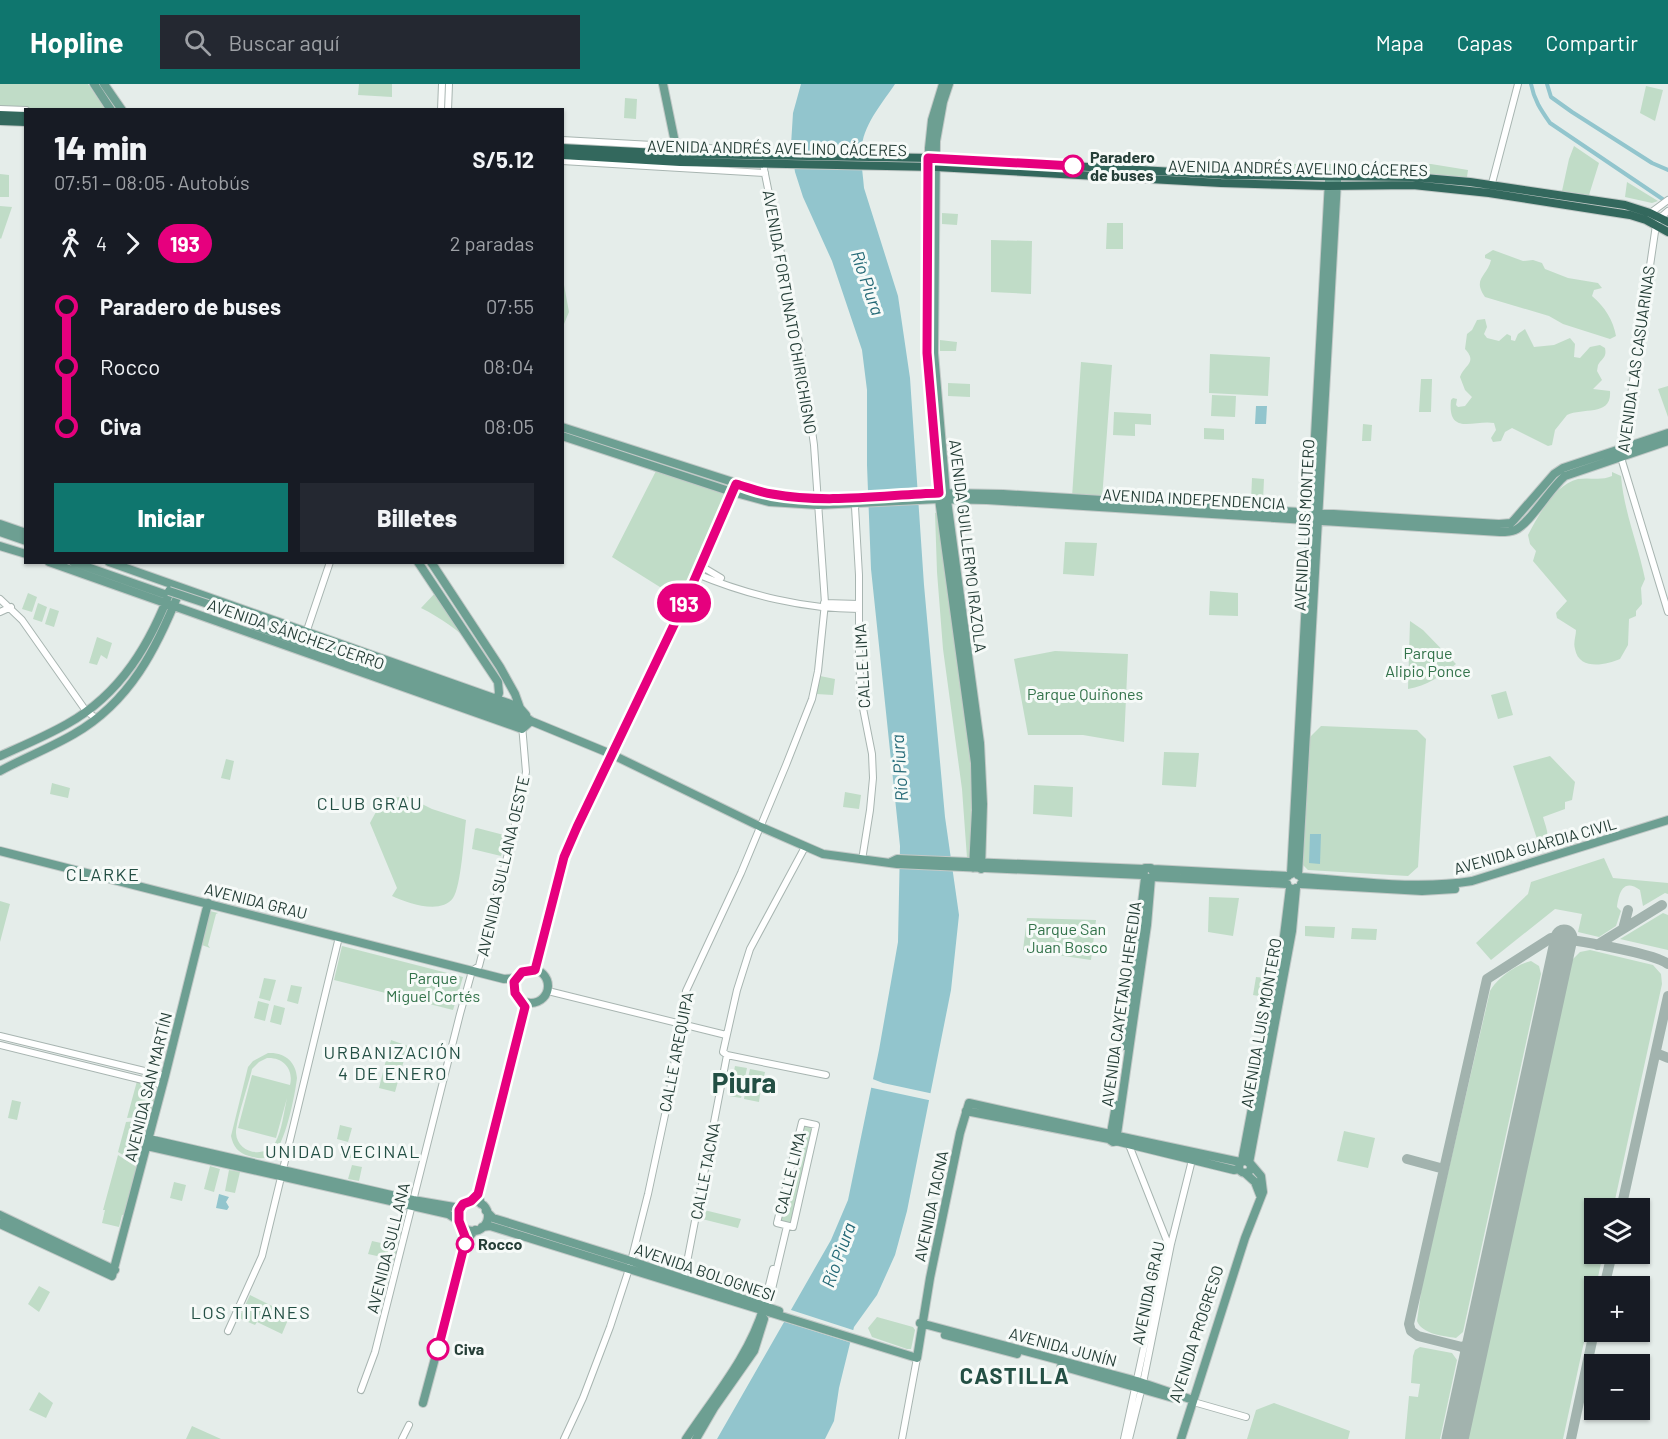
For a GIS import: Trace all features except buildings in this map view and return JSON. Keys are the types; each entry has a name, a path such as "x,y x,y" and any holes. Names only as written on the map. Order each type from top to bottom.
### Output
{"highway":[{"path":"0,114 24,116"},
{"path":"0,123 24,124"},
{"name":"AVENIDA ANDRÉS AVELINO CÁCERES","path":"564,148 782,160 932,163 1221,183 1333,181 1490,189 1663,219 1668,232"},
{"name":"AVENIDA ANDRÉS AVELINO CÁCERES","path":"564,155 678,154 764,168 782,160"}],"main road":[{"path":"94,84 110,108"},
{"path":"104,84 121,108"},
{"path":"663,84 678,154"},
{"name":"AVENIDA GUILLERMO IRAZOLA","path":"943,84 932,120 927,353 943,496 983,776 979,842 973,865"},
{"name":"AVENIDA GUILLERMO IRAZOLA","path":"932,163 938,125 949,84"},
{"name":"AVENIDA LUIS MONTERO","path":"1244,1165 1294,881 1333,181"},
{"path":"564,428 734,488"},
{"name":"AVENIDA INDEPENDENCIA","path":"734,488 769,502 859,502 1003,494 1315,516 1500,532 1514,531 1523,524 1565,476 1668,433"},
{"path":"564,437 734,488"},
{"name":"AVENIDA INDEPENDENCIA","path":"1622,452 1668,441"},
{"path":"535,970 564,857 701,566 734,488"},
{"path":"0,524 10,528 24,540"},
{"path":"0,532 24,540"},
{"path":"0,537 24,540"},
{"path":"0,546 24,553"},
{"name":"AVENIDA SÁNCHEZ CERRO","path":"56,564 305,635"},
{"name":"AVENIDA SÁNCHEZ CERRO","path":"79,564 521,717 611,754 761,827 823,854 861,860 973,865"},
{"name":"AVENIDA SÁNCHEZ CERRO","path":"93,564 170,596"},
{"name":"AVENIDA SÁNCHEZ CERRO","path":"113,564 170,596"},
{"path":"419,564 498,682 495,705"},
{"path":"432,564 500,667 521,717"},
{"path":"0,756 48,734 87,711 107,695 130,668 170,596 181,588"},
{"name":"AVENIDA SÁNCHEZ CERRO","path":"170,596 181,588 411,672 531,721"},
{"path":"0,771 69,737 96,718 128,690 161,637 170,596"},
{"name":"AVENIDA SÁNCHEZ CERRO","path":"207,607 495,705 521,717"},
{"name":"AVENIDA GUARDIA CIVIL","path":"1626,836 1668,820"},
{"name":"AVENIDA GUARDIA CIVIL","path":"973,865 1181,874 1422,891 1446,890 1473,886 1543,861 1668,825"},
{"name":"AVENIDA GRAU","path":"0,851 515,982"},
{"name":"AVENIDA CAYETANO HEREDIA","path":"1114,1136 1148,874"},
{"name":"AVENIDA SAN MARTÍN","path":"114,1273 208,903"},
{"path":"535,970 544,975 548,991 543,999 526,1004 517,997 515,982 522,972 535,970"},
{"path":"413,1203 460,1208 478,1194 526,1004"},
{"name":"AVENIDA TACNA","path":"916,1358 921,1324 967,1107 1114,1136"},
{"path":"1114,1136 1129,1145 1244,1165"},
{"path":"1114,1136 1193,1156"},
{"path":"148,1142 413,1203 448,1214 468,1230 478,1229"},
{"name":"AVENIDA PROGRESO","path":"1181,1439 1240,1244 1245,1238 1260,1200 1263,1182 1261,1176 1244,1165"},
{"path":"466,1239 487,1220 478,1194"},
{"path":"471,1201 484,1208"},
{"path":"423,1403 466,1239 458,1214 460,1208"},
{"name":"AVENIDA BOLOGNESI","path":"484,1208 494,1218 916,1358"},
{"path":"0,1215 114,1273"},
{"path":"0,1224 114,1273"},
{"name":"AVENIDA BOLOGNESI","path":"478,1229 490,1226 630,1265"},
{"path":"686,1439 733,1370 765,1308"},
{"path":"696,1439 714,1408 754,1351 765,1308"},
{"name":"AVENIDA JUNÍN","path":"921,1324 1192,1401"},
{"name":"AVENIDA PROGRESO","path":"1177,1439 1192,1401"}],"street":[{"path":"441,108 442,84"},
{"path":"448,108 449,84"},
{"path":"1490,189 1518,84"},
{"path":"0,109 24,110"},
{"name":"AVENIDA ANDRÉS AVELINO CÁCERES","path":"564,140 678,154 761,151"},
{"name":"AVENIDA ANDRÉS AVELINO CÁCERES","path":"564,161 764,168"},
{"name":"AVENIDA FORTUNATO CHIRICHIGNO","path":"764,168 806,381 814,445 825,605"},
{"path":"1648,216 1668,200"},
{"name":"AVENIDA LAS CASUARINAS","path":"1663,219 1622,461 1668,612"},
{"name":"CALLE LIMA","path":"859,502 861,698 872,748 873,778 861,860"},
{"path":"305,635 329,564"},
{"path":"701,566 718,577 744,588 825,605"},
{"path":"697,574 743,591 825,605 859,607"},
{"path":"0,598 11,607 87,711 96,718"},
{"name":"CALLE AREQUIPA","path":"564,1439 583,1398 610,1327 630,1265 665,1116 686,991 761,827 812,699 818,671 825,605"},
{"path":"0,612 11,607"},
{"name":"AVENIDA SULLANA OESTE","path":"472,971 478,966 513,834 526,772 521,717"},
{"name":"CALLE TACNA","path":"683,1282 725,1054 726,1035 750,949 806,847"},
{"path":"228,1331 262,1256 339,937"},
{"name":"AVENIDA SULLANA","path":"361,1390 375,1352 472,971"},
{"path":"548,991 726,1035"},
{"path":"0,1036 165,1076"},
{"path":"0,1046 163,1085"},
{"path":"725,1054 826,1075"},
{"name":"CALLE LIMA","path":"802,1122 816,1125 785,1225 802,1122"},
{"name":"AVENIDA GRAU","path":"1129,1145 1167,1241 1129,1439"},
{"name":"AVENIDA GRAU","path":"1124,1439 1140,1385 1193,1156"},
{"path":"765,1308 785,1225"},
{"name":"AVENIDA TACNA","path":"902,1439 916,1358"},
{"name":"AVENIDA JUNÍN","path":"1192,1401 1246,1417"},
{"path":"402,1439 408,1425"}],"green space":[{"path":"0,84 88,84 104,108 24,108 0,107"},
{"path":"359,84 392,84 392,97 358,95"},
{"path":"1646,86 1663,90 1655,121 1640,113"},
{"path":"625,98 637,99 636,119 624,118"},
{"path":"1574,146 1599,163 1589,195 1562,191"},
{"path":"1241,164 1273,164 1272,172 1240,171"},
{"path":"1280,164 1331,164 1331,171 1282,172 1279,170"},
{"path":"1338,164 1362,164 1362,173 1339,173"},
{"path":"1367,164 1431,164 1468,170 1465,179 1418,173 1370,173"},
{"path":"0,174 9,175 9,197 0,197"},
{"path":"1627,182 1658,201 1652,203 1625,197"},
{"path":"0,206 12,207 1,239 0,238"},
{"path":"942,213 958,214 957,225 942,224"},
{"path":"1107,223 1123,223 1123,249 1106,249"},
{"path":"991,240 1032,241 1031,294 991,292"},
{"path":"1493,250 1523,261 1533,260 1542,263 1545,269 1568,278 1598,283 1602,288 1594,290 1592,296 1608,314 1616,336 1610,339 1563,324 1549,316 1485,297 1481,291 1480,281 1491,260 1485,258 1485,255"},
{"path":"564,285 569,312 564,324"},
{"path":"1485,319 1487,327 1484,334 1487,338 1499,341 1507,334 1511,336 1511,340 1515,341 1518,334 1525,329 1534,347 1554,345 1570,338 1575,344 1574,357 1580,358 1590,347 1600,345 1605,348 1605,356 1598,365 1597,371 1602,380 1593,389 1610,391 1606,405 1595,410 1567,415 1555,430 1552,445 1548,446 1512,428 1505,432 1501,441 1493,442 1491,438 1496,430 1494,423 1464,424 1458,422 1451,411 1451,400 1457,399 1458,407 1465,406 1472,397 1465,390 1460,377 1470,361 1465,349 1467,334 1477,320"},
{"path":"940,340 957,342 956,351 940,351"},
{"path":"1210,354 1270,357 1268,396 1209,393"},
{"path":"1081,362 1112,365 1102,499 1072,497"},
{"path":"1421,379 1432,379 1431,412 1419,412"},
{"path":"948,383 970,384 970,397 948,396"},
{"path":"1668,386 1668,417 1658,389"},
{"path":"1212,395 1236,396 1235,417 1211,416"},
{"path":"1114,412 1151,414 1151,425 1135,424 1135,436 1113,435"},
{"path":"1363,424 1372,425 1371,441 1362,441"},
{"path":"1204,428 1224,429 1224,440 1204,439"},
{"path":"656,471 724,494 726,498 684,598 679,599 612,557"},
{"path":"1612,472 1621,476 1625,502 1645,579 1641,588 1642,604 1636,611 1636,616 1629,619 1628,645 1620,659 1594,664 1582,661 1574,644 1576,630 1557,618 1556,613 1567,601 1533,561 1536,551 1530,544 1528,535 1548,502 1562,487 1578,479 1600,479 1612,476"},
{"path":"1252,478 1264,479 1263,501 1251,501"},
{"path":"938,512 947,563 955,647 972,769 970,858 967,858 962,789 943,649 937,572 935,513"},
{"path":"1065,542 1097,543 1094,576 1063,574"},
{"path":"437,591 474,646 449,625 421,608"},
{"path":"1210,591 1238,593 1238,616 1209,615"},
{"path":"28,593 37,597 32,612 22,609"},
{"path":"38,603 47,607 42,622 33,619"},
{"path":"50,608 59,611 54,627 45,624"},
{"name":"Parque Alipio Ponce","path":"1410,621 1423,630 1456,664 1427,683 1408,689"},
{"path":"97,637 112,643 107,659 101,655 97,665 89,663"},
{"name":"Parque Quiñones","path":"1055,651 1128,654 1124,742 1083,735 1028,735 1014,659"},
{"path":"820,676 835,679 833,695 816,694"},
{"path":"1506,691 1513,715 1498,719 1491,695"},
{"path":"1321,726 1417,730 1426,739 1418,867 1408,876 1308,870 1302,864 1310,737"},
{"path":"1164,752 1199,753 1196,787 1162,785"},
{"path":"1550,756 1575,782 1572,800 1565,802 1565,809 1543,817 1547,838 1540,848 1513,766"},
{"path":"226,759 234,761 230,780 221,778"},
{"path":"52,783 70,788 68,798 50,794"},
{"path":"1034,785 1073,787 1072,817 1033,814"},
{"path":"845,792 861,795 859,809 843,807"},
{"name":"CLUB GRAU","path":"406,796 432,809 466,820 456,892 448,903 441,906 424,906 392,896 397,888 370,823 383,803"},
{"path":"477,828 504,835 506,838 501,856 472,849"},
{"path":"1604,858 1613,878 1668,883 1668,894 1665,893 1643,906 1640,890 1626,886 1619,897 1617,907 1621,911 1616,926 1599,937 1578,932 1582,914 1555,909 1491,960 1476,943 1528,894 1531,882"},
{"path":"1209,897 1239,898 1233,936 1208,932"},
{"path":"0,901 10,904 0,942"},
{"path":"210,911 218,913 208,945 210,948 202,945"},
{"path":"1663,913 1668,915 1668,950 1620,939"},
{"name":"Parque San Juan Bosco","path":"1027,918 1096,920 1091,960 1023,950"},
{"path":"1305,926 1335,927 1334,938 1305,936"},
{"path":"1352,928 1377,929 1376,940 1351,939"},
{"name":"Parque Miguel Cortés","path":"342,946 463,977 453,1010 334,980"},
{"path":"1590,950 1653,965 1661,974 1662,984 1615,1198 1584,1198 1584,1264 1601,1264 1598,1276 1584,1276 1584,1342 1563,1439 1468,1439 1572,960 1580,952"},
{"path":"1531,961 1539,966 1541,974 1463,1332 1456,1338 1439,1335 1423,1329 1417,1321 1422,1285 1490,991 1508,972"},
{"path":"1256,977 1266,978 1264,997 1253,995"},
{"path":"264,978 276,980 270,1001 259,998"},
{"path":"291,985 302,987 298,1004 287,1001"},
{"path":"258,1001 269,1004 265,1021 254,1018"},
{"path":"274,1005 285,1008 281,1025 270,1022"},
{"path":"391,1040 408,1046 395,1092 379,1088"},
{"path":"268,1053 280,1054 292,1063 297,1078 292,1107 281,1142 272,1155 263,1158 252,1157 239,1151 231,1136 248,1067 253,1061","holes":["273,1058 282,1062 289,1069 290,1085 252,1075 238,1128 276,1138 287,1098 282,1121 275,1143 264,1151 252,1152 241,1145 238,1140 236,1133 238,1119 252,1069 259,1062"]},
{"path":"735,1066 747,1068 745,1077 739,1082 732,1080"},
{"path":"750,1069 765,1072 762,1086 753,1085 748,1078"},
{"path":"137,1081 158,1087 151,1116 127,1118"},
{"path":"731,1083 739,1085 743,1091 741,1098 729,1096"},
{"path":"753,1087 761,1089 759,1102 744,1099 745,1091 750,1091"},
{"path":"12,1100 21,1102 17,1120 8,1118"},
{"path":"149,1120 138,1164 118,1152 126,1122"},
{"path":"802,1122 816,1125 793,1227 777,1223"},
{"path":"340,1125 352,1128 348,1142 337,1139"},
{"path":"1344,1131 1375,1138 1368,1168 1337,1161"},
{"path":"342,1146 360,1150 357,1160 340,1155"},
{"path":"118,1155 138,1168 126,1216 122,1215 119,1227 102,1223 105,1210 103,1210"},
{"path":"352,1165 362,1167 359,1181 348,1179"},
{"path":"210,1166 220,1169 214,1192 204,1189"},
{"path":"229,1170 240,1172 235,1193 225,1191"},
{"path":"174,1182 186,1185 182,1201 170,1198"},
{"path":"700,1209 741,1219 738,1228 698,1218"},
{"path":"372,1241 399,1247 395,1260 368,1254"},
{"path":"39,1286 50,1292 39,1312 28,1304"},
{"path":"250,1295 290,1315 282,1334 257,1322 255,1325 239,1318"},
{"path":"877,1317 913,1327 915,1330 911,1349 872,1337 868,1328"},
{"path":"1420,1347 1452,1353 1457,1360 1440,1439 1405,1439 1409,1396 1418,1397 1420,1384 1411,1383 1413,1356 1415,1350"},
{"path":"39,1392 53,1403 46,1418 29,1410"},
{"path":"1274,1403 1350,1431 1348,1439 1247,1439 1256,1410"},
{"path":"192,1426 221,1439 186,1439"}],"water":[{"name":"Río Piura","path":"801,84 895,84 867,129 861,156 864,188 898,296 910,378 924,585 945,817 959,915 951,990 907,1211 895,1255 877,1295 854,1327 839,1388 834,1421 825,1439 717,1439 831,1240 848,1200 879,1050 898,942 900,846 871,569 867,390 862,350 832,261 803,197 795,172 791,145 793,113"},
{"path":"1256,406 1267,406 1266,424 1255,424"},
{"path":"1310,834 1321,834 1320,864 1309,863"},
{"path":"219,1194 229,1197 226,1202 229,1207 227,1210 216,1208"}],"pier":[{"path":"870,1078 934,1094 933,1101 868,1087"},
{"path":"788,1309 856,1331 852,1343 782,1321"}],"waterway":[{"path":"1531,84 1536,100 1550,123 1667,202"},
{"path":"1547,84 1551,97 1572,112 1652,163 1668,170"}],"taxiway":[{"path":"1597,945 1662,905"},
{"path":"1623,929 1628,910"},
{"path":"1476,1342 1462,1347 1418,1336 1411,1331 1409,1324 1487,979 1551,938 1630,951 1668,964"},
{"path":"1623,1198 1668,996"},
{"path":"1656,1053 1668,1058"},
{"path":"1407,1159 1444,1169"},
{"path":"1607,1276 1610,1264"},
{"path":"1571,1439 1592,1342"},
{"path":"1462,1347 1468,1351 1472,1360"}],"runway":[{"path":"1455,1439 1564,938"}],"bus line":[{"name":"193","path":"438,1349 466,1239 458,1217 459,1210 463,1204 471,1201 478,1194 525,1007 515,993 514,982 522,972 535,970 564,857 683,606 736,484 770,494 818,498 939,493 927,353 928,158 1073,166"}],"place":[{"name":"Paradero de buses","path":"1073,166"},
{"name":"Rocco","path":"465,1244"},
{"name":"Civa","path":"438,1349"}],"district":[{"name":"CLUB GRAU","path":"370,804"},
{"name":"CLARKE","path":"103,875"},
{"name":"URBANIZACIÓN 4 DE ENERO","path":"393,1063"},
{"name":"Piura","path":"744,1083"},
{"name":"UNIDAD VECINAL","path":"343,1152"},
{"name":"LOS TITANES","path":"251,1313"},
{"name":"CASTILLA","path":"1015,1376"}]}
